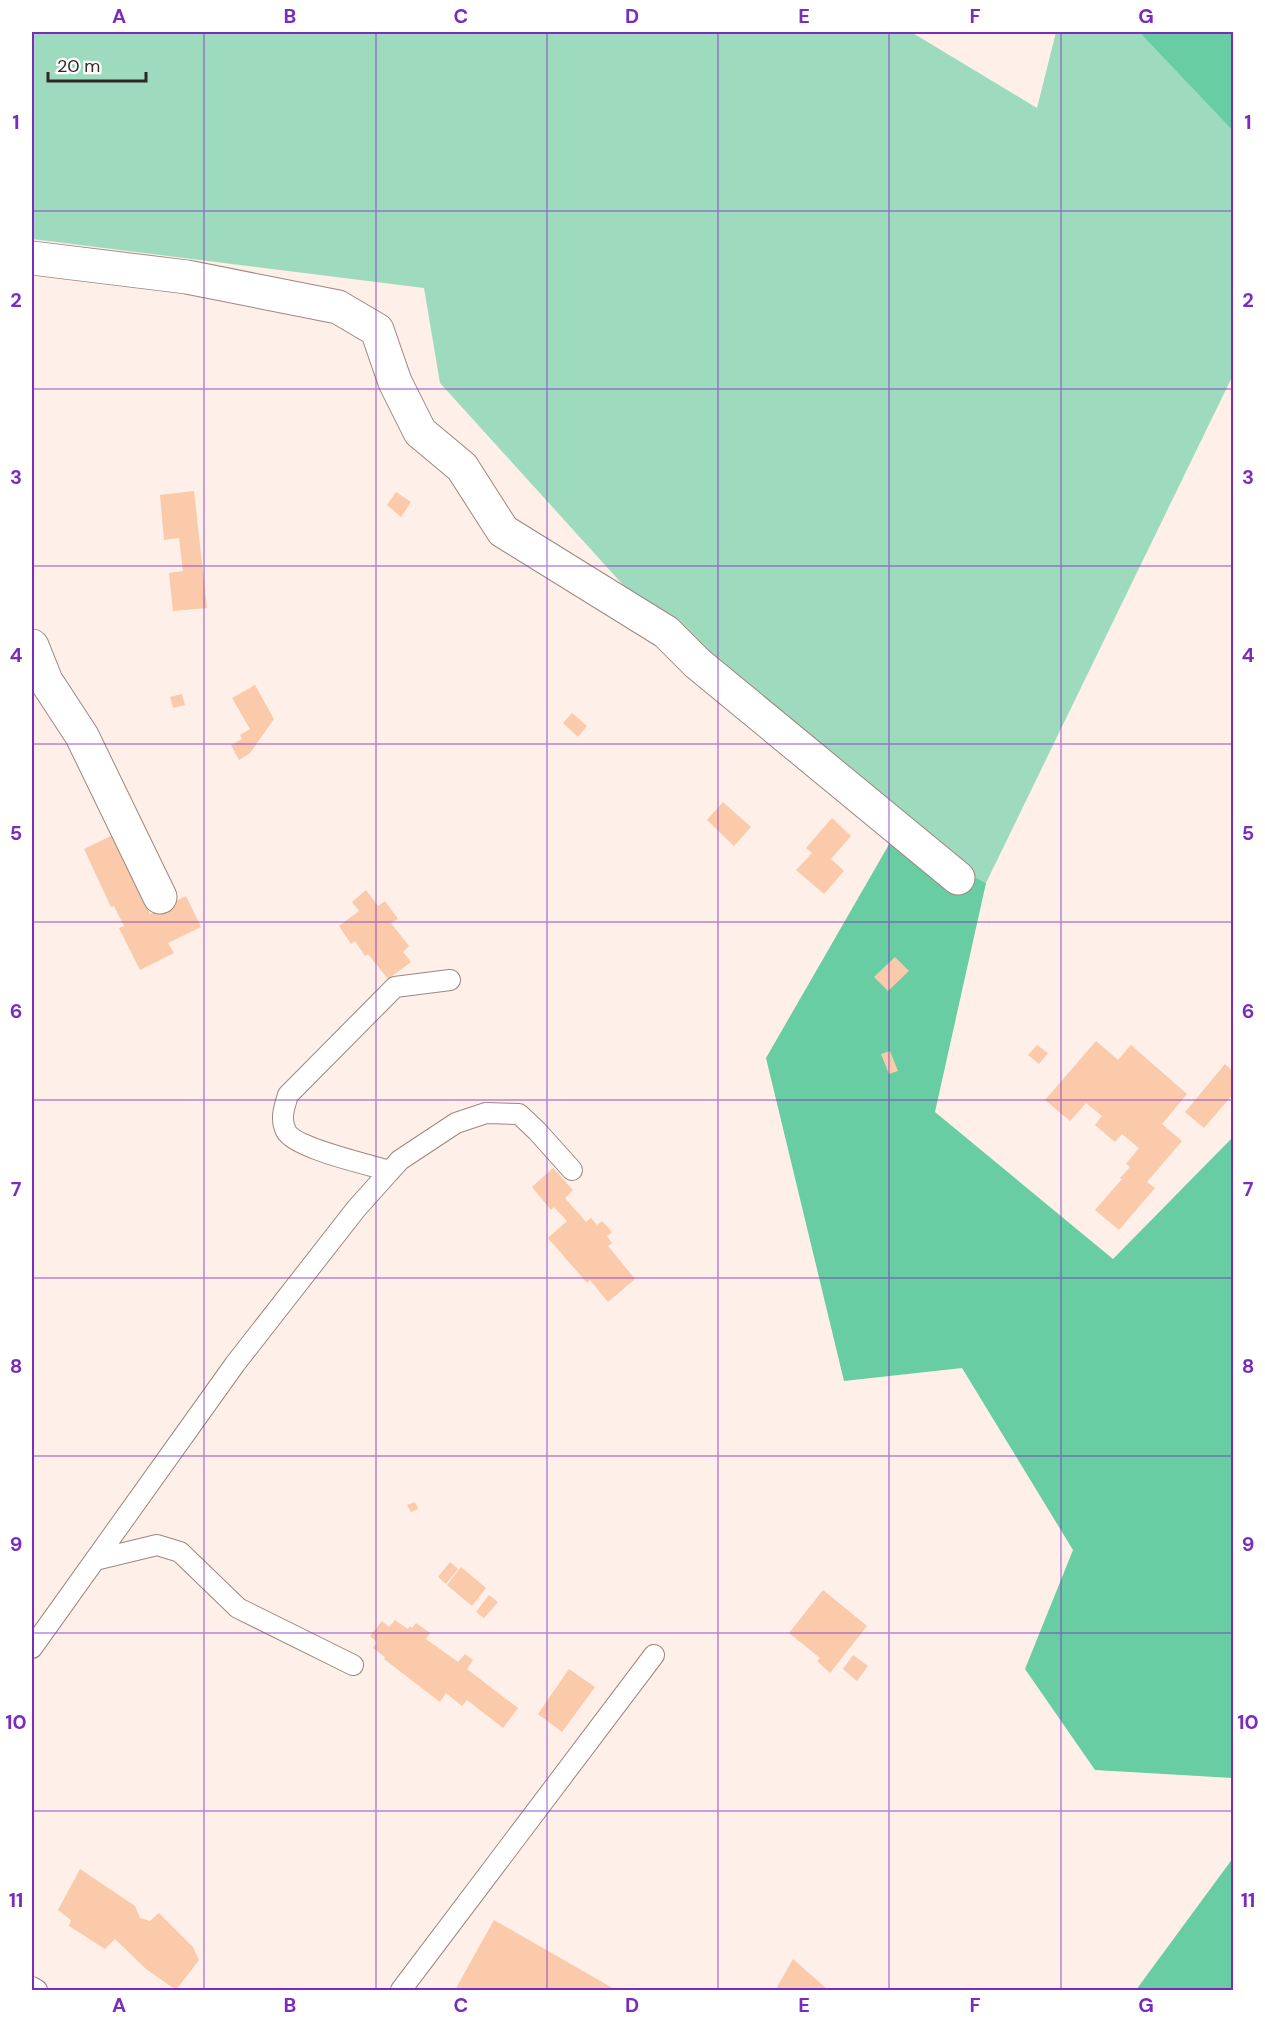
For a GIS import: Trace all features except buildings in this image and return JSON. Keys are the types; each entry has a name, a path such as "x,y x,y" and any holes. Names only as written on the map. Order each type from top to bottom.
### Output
{"street":[{"path":"32,258 187,277 338,306 377,330 395,382 420,432 462,467 503,531 666,632 697,663 958,878"},
{"path":"32,646 46,681 82,736 160,897"}],"lane":[{"path":"390,1171 301,1144 286,1133 282,1114 288,1095 395,987 450,980"},
{"path":"32,1648 235,1364 356,1209 400,1160 456,1123 486,1113 519,1114 572,1170"},
{"path":"95,1560 157,1545 180,1552 238,1608 353,1665"},
{"path":"401,1990 654,1655"},
{"path":"32,1987 37,1990"}],"green space":[{"path":"32,32 911,32 1037,108 1056,32 1139,32 1233,131 1233,375 986,883 895,834 634,597 440,383 424,288 32,239"},
{"path":"1139,32 1233,32 1233,131"},
{"path":"895,834 986,883 935,1112 1113,1259 1233,1137 1233,1778 1095,1770 1025,1669 1073,1550 962,1368 844,1381 766,1058"},
{"path":"1233,1858 1233,1990 1136,1990"}]}
